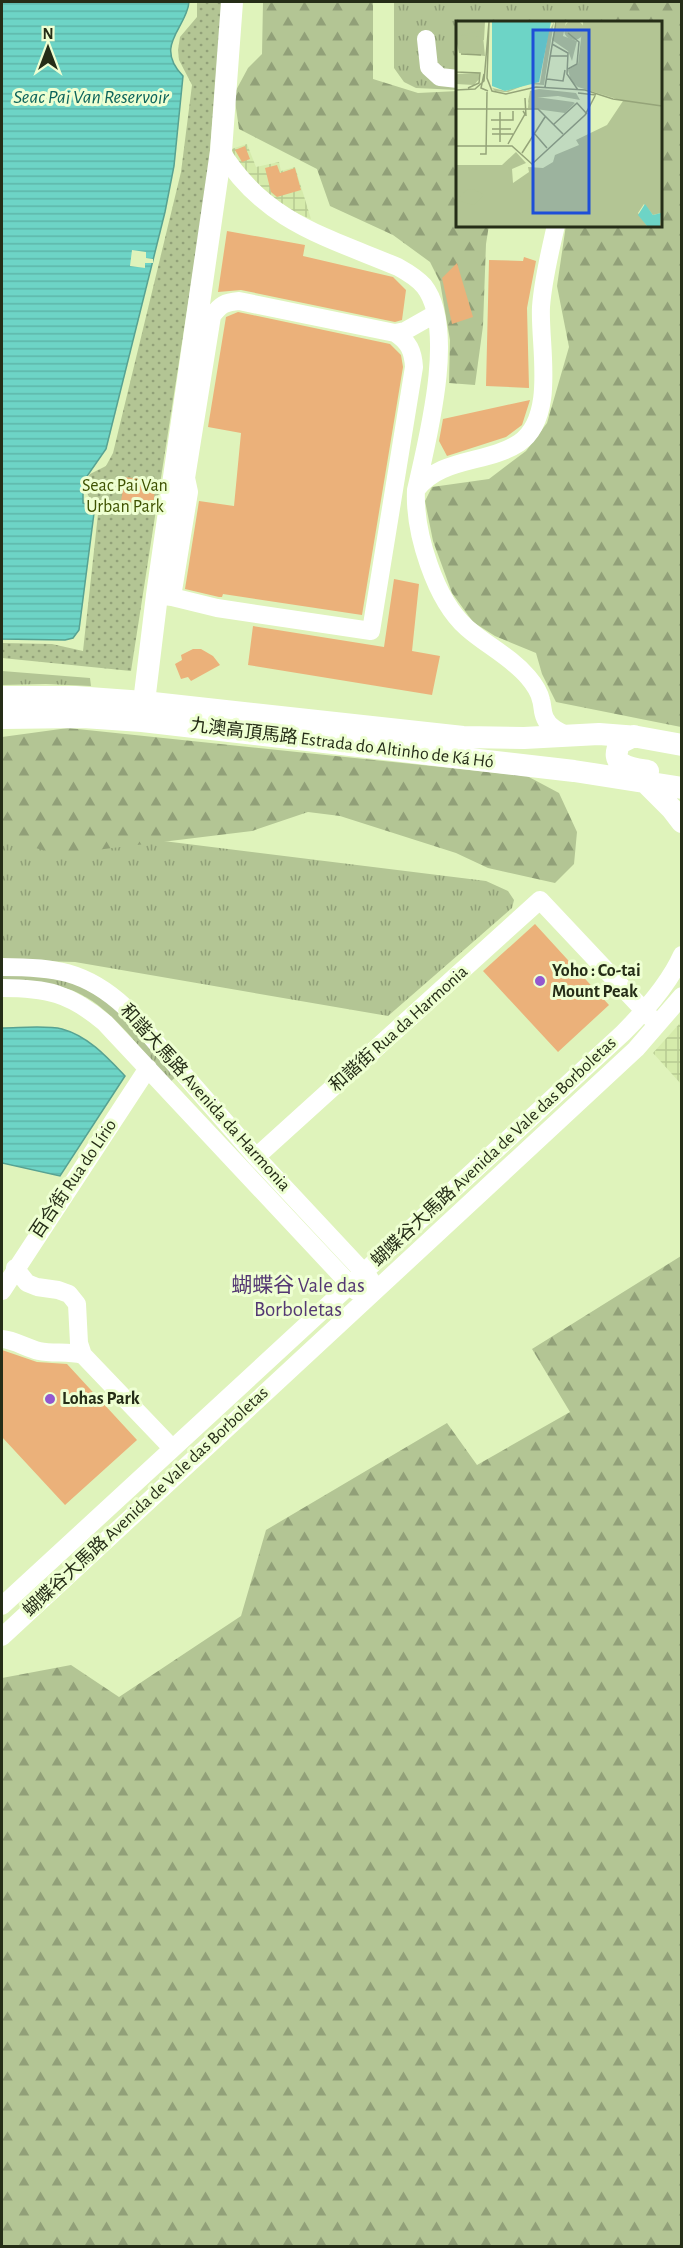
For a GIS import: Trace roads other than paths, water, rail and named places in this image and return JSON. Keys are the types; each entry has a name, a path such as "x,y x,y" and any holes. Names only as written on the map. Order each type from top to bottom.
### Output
{"main road":[{"path":"144,702 164,596 221,151 232,2"},
{"name":"九澳高頂馬路 Estrada do Altinho de Ká Hó","path":"2,698 35,696 144,702 463,737 524,738 599,734 634,736 681,745"},
{"name":"九澳高頂馬路 Estrada do Altinho de Ká Hó","path":"2,718 83,717 142,720 574,771 681,788"},
{"path":"634,736 618,746 617,753 621,763 627,767 681,778"},
{"path":"646,783 672,808 681,822"}],"street":[{"path":"426,39 429,67 440,77 456,79"},
{"path":"221,151 234,172 283,217 398,267 424,286 433,302 435,314 438,371 416,490 415,509 421,543 428,563 449,604 464,626 525,674 539,692 545,719 551,726 566,735"},
{"path":"416,490 431,475 445,468 504,451 527,436 538,418 543,386 542,290 556,226"},
{"path":"395,333 409,345 414,367 371,631 218,609 164,596 189,492 186,478 212,316 219,307 226,302 239,301 395,333 435,314"},
{"path":"424,455 425,465 428,467 445,468"},
{"name":"和諧街 Rua da Harmonia","path":"256,1157 501,938 540,900 644,1011"},
{"name":"蝴蝶谷大馬路 Avenida de Vale das Borboletas","path":"2,1606 623,1033 644,1011 671,974 681,955"},
{"name":"和諧大馬路 Avenida da Harmonia","path":"2,967 59,970 83,978 110,993 125,1007 256,1157 378,1287"},
{"name":"和諧大馬路 Avenida da Harmonia","path":"2,988 60,994 77,1001 105,1023 364,1299"},
{"name":"蝴蝶谷大馬路 Avenida de Vale das Borboletas","path":"2,1637 636,1049 681,996"},
{"path":"644,1011 658,1025"},
{"name":"百合街 Rua do Lírio","path":"2,1291 148,1068"},
{"path":"15,1268 27,1283 69,1294 77,1304 79,1343 83,1355 172,1448"},
{"path":"2,1339 40,1351 74,1352 83,1355"}],"water":[{"name":"Seac Pai Van Reservoir","path":"2,2 189,2 171,46 171,55 175,65 183,76 174,166 165,212 106,449 85,479 83,486 83,503 92,507 94,513 79,630 73,638 65,640 2,639"},
{"path":"48,1027 71,1032 97,1048 125,1076 60,1176 2,1163 2,1028"}],"place":[{"name":"Yoho : Co-tai Mount Peak","path":"540,981"},
{"name":"Lohas Park","path":"50,1399"}],"district":[{"name":"蝴蝶谷 Vale das Borboletas","path":"298,1297"}],"park label":[{"name":"Seac Pai Van Urban Park","path":"125,496"}]}
